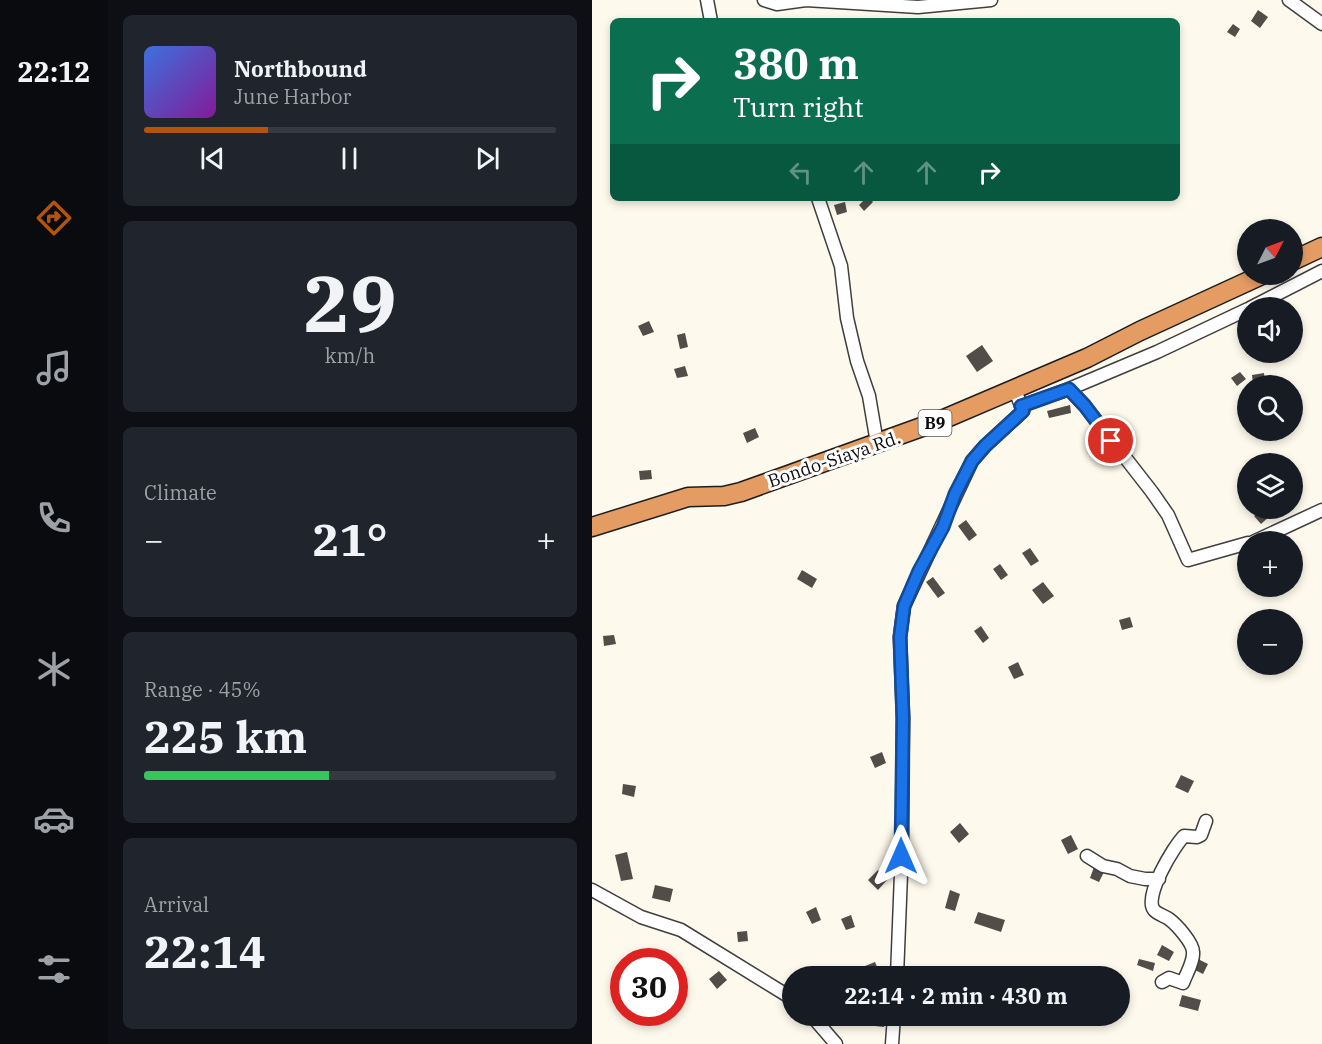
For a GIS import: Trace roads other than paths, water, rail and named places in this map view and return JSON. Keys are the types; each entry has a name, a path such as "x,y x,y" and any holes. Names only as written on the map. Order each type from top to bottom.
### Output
{"highway":[{"path":"1303,256 1321,247"},
{"name":"Bondo-Siaya Rd.","path":"592,527 688,497 724,496 741,492 877,443 1018,398 1087,358 1140,331 1240,285"}],"street":[{"path":"707,0 710,18"},
{"path":"764,0 777,4 806,0 918,7 991,0"},
{"path":"1289,0 1321,24"},
{"path":"819,201 841,266 847,318 857,361 869,396 877,443"},
{"path":"1270,297 1321,271"},
{"path":"896,966 903,718 900,637 904,606 972,461 1023,411 1018,398 1069,389 1157,352 1237,314"},
{"path":"1069,389 1152,492 1168,515 1188,560 1237,546"},
{"path":"1276,531 1321,510"},
{"path":"1162,982 1169,978 1183,983 1194,953 1178,926 1166,916 1154,911 1150,903 1170,855 1180,840 1184,836 1201,835 1206,821"},
{"path":"1087,856 1103,866 1117,868 1130,876 1159,879"},
{"path":"592,890 641,917 681,930 782,992"},
{"path":"821,1026 836,1044"},
{"path":"892,1044 893,1026"}]}
